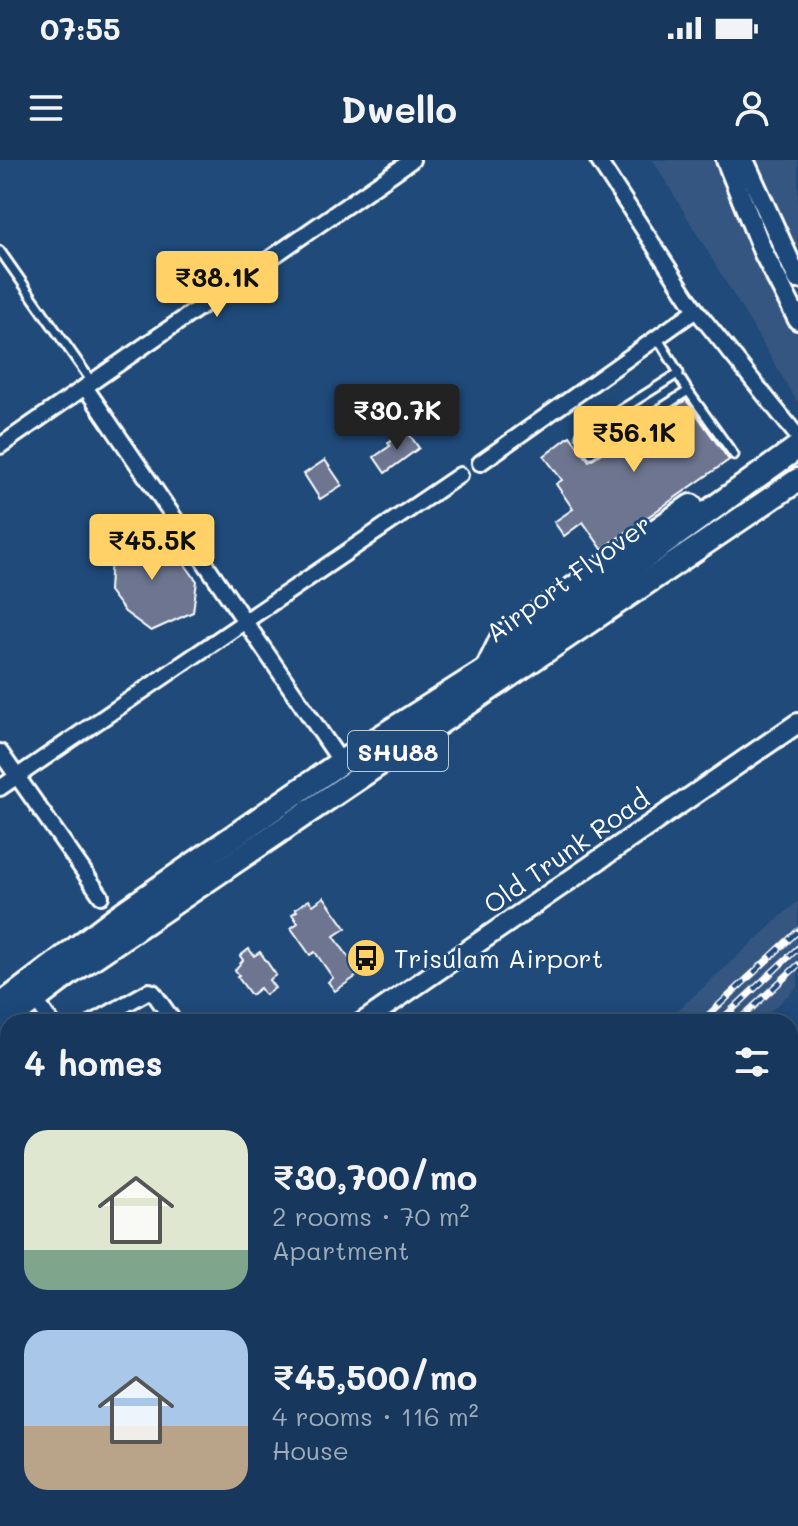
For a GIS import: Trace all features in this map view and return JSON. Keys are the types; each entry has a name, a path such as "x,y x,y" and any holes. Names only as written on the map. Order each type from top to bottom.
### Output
{"main road":[{"name":"Airport Flyover","path":"487,670 797,437"},
{"path":"487,670 502,638 797,437"},
{"name":"SHU88","path":"16,1014 798,480"},
{"name":"SHU88","path":"0,1006 117,917 341,762 487,670"}],"street":[{"path":"0,446 412,160"},
{"path":"598,160 696,310 797,437"},
{"path":"733,164 798,279"},
{"path":"733,164 763,252 797,316"},
{"path":"480,463 696,310"},
{"path":"89,384 243,621 341,762"},
{"path":"0,788 460,475"},
{"name":"Old Trunk Road","path":"375,1014 798,723"},
{"path":"0,752 101,896"},
{"path":"108,1014 149,991 153,992 168,1014"},
{"path":"35,999 45,1014"}],"lane":[{"path":"0,251 89,384"},
{"path":"581,435 678,375 680,370 657,337"},
{"path":"678,375 734,455"},
{"path":"591,453 688,391"}],"shaded area":[{"path":"653,160 798,160 798,403"},
{"path":"798,901 798,986 768,1014 674,1014"}],"building":[{"path":"686,400 729,460 602,549 583,522 564,536 554,522 573,509 556,484 562,480 544,456 570,436 589,461"},
{"path":"406,430 419,448 385,473 374,457"},
{"path":"325,460 342,485 320,499 304,474"},
{"path":"145,532 172,547 197,581 193,612 151,631 125,612 109,591 111,555"},
{"path":"324,897 346,928 334,936 360,974 335,991 328,982 333,978 315,952 310,955 291,928 298,923 292,914 297,911 295,909 309,900 313,905"},
{"path":"249,949 254,956 260,952 276,975 269,980 275,988 265,995 260,988 251,995 237,976 235,970 243,960 240,956"}],"railway":[{"path":"710,1014 798,931"},
{"path":"728,1014 798,948"},
{"path":"746,1014 798,965"}],"place":[{"name":"Trisulam Airport","path":"366,958"}]}
